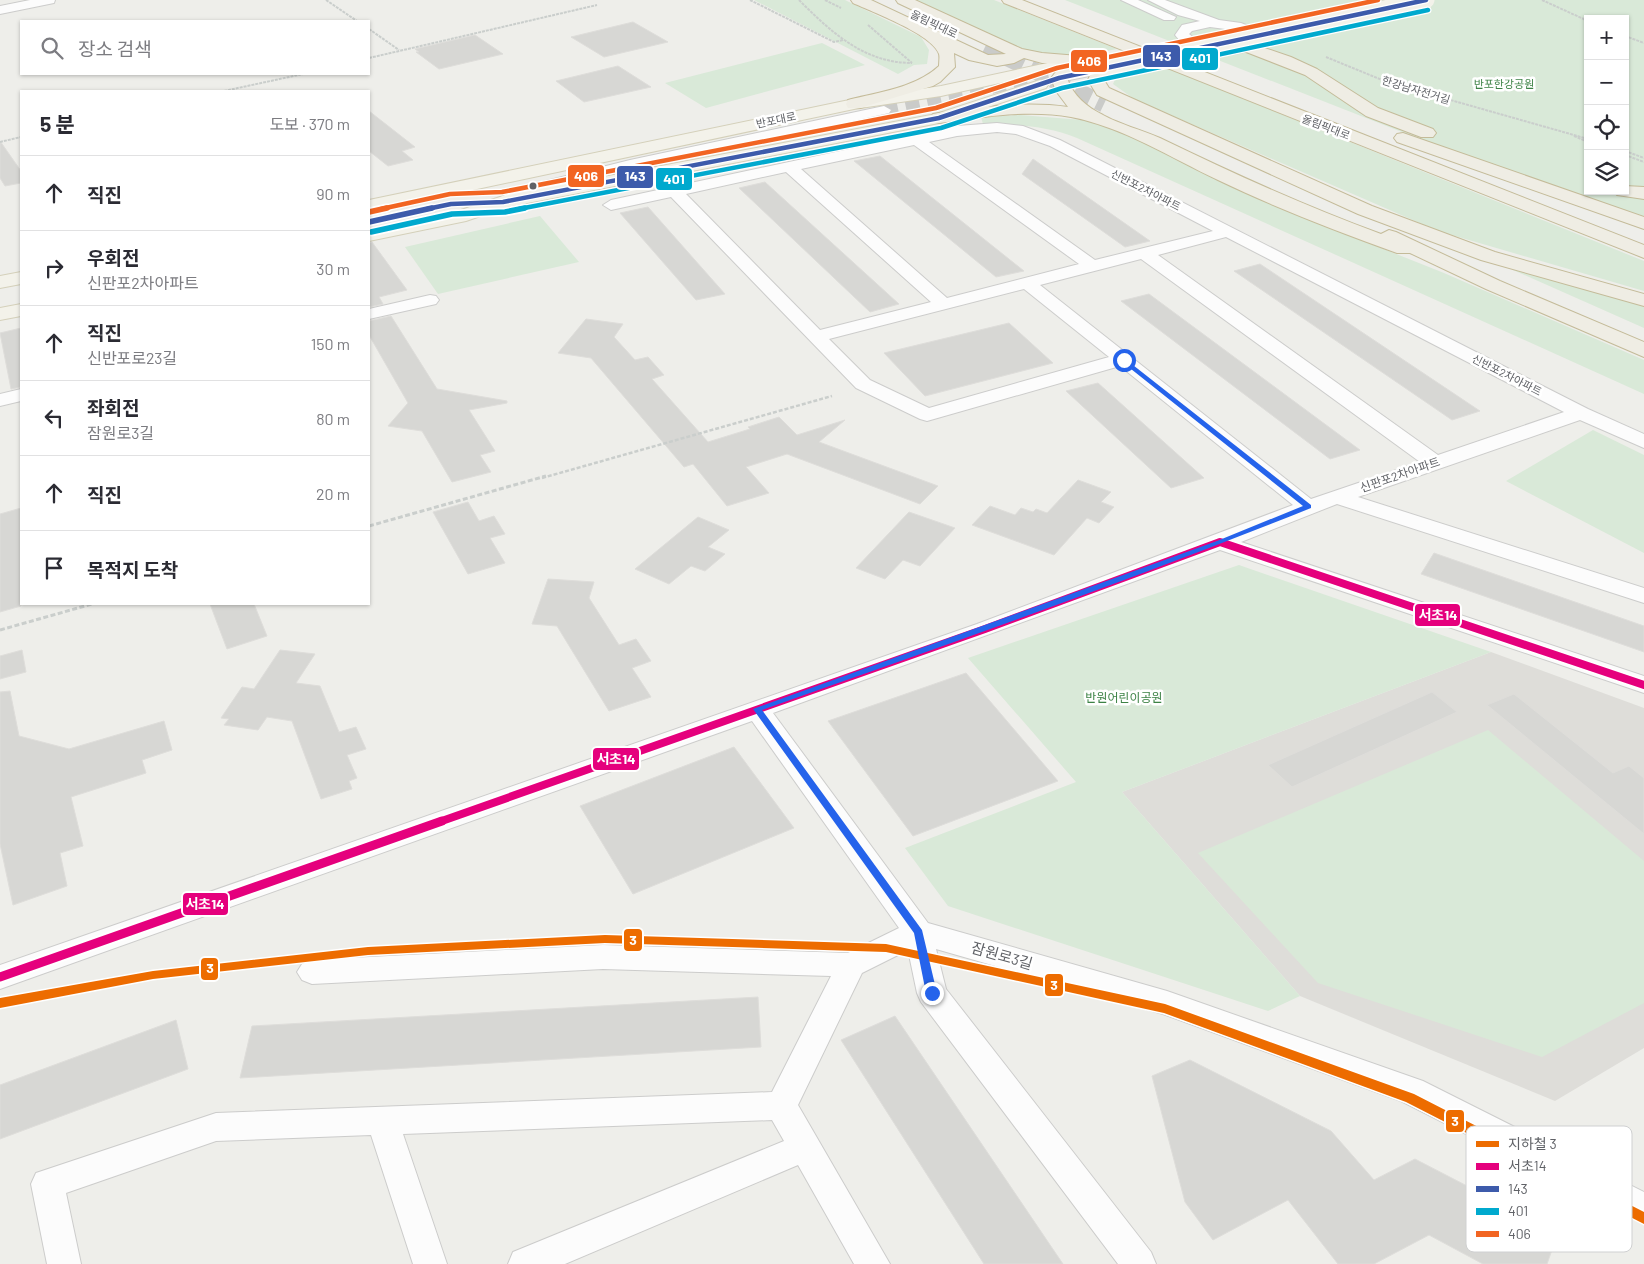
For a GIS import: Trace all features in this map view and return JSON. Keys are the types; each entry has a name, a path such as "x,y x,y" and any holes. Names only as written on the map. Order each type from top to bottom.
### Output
{"highway":[{"path":"858,0 987,60 1005,59 1018,54 1004,46"},
{"name":"올림픽대로","path":"882,0 985,47"},
{"path":"903,0 1017,52 1042,58 1085,60"},
{"name":"올림픽대로","path":"1009,0 1644,252"},
{"path":"1037,0 1201,66"},
{"path":"1059,20 1201,66 1644,223"},
{"path":"854,104 928,83 941,74 947,65 947,52 941,42 930,34"},
{"path":"1247,47 1285,60 1310,72 1363,107 1383,117 1551,178 1584,185"},
{"path":"1085,60 1066,68 1059,78 1065,94 1079,108 1105,106 1488,256 1644,300"},
{"path":"1105,69 1098,74 1098,85 1105,106"},
{"path":"1079,108 1078,100 1083,95 1093,93 1105,106 1467,273 1644,350"},
{"path":"938,118 988,111 1028,109 1071,112 1105,106"},
{"path":"1629,192 1644,193"}],"main road":[{"name":"반포대로","path":"370,206 854,104 958,86 1375,0"},
{"path":"1105,69 1426,0"},
{"path":"370,236 466,215 503,202 938,118 1059,78"},
{"path":"452,204 486,190 551,173 571,164"},
{"path":"370,222 452,204 503,202"},
{"path":"0,282 20,278"},
{"path":"0,298 20,294"},
{"path":"0,314 20,310"}],"street":[{"path":"0,10 49,0"},
{"path":"1127,0 1182,21 1188,25 1187,28"},
{"path":"1154,0 1183,12 1244,28 1253,33 1255,40 1247,47 1224,50 1198,46 1184,39 1182,31 1197,24 1225,24"},
{"path":"1059,78 1105,69"},
{"name":"반포대로","path":"727,143 884,110"},
{"name":"신반포2차아파트","path":"611,205 983,127 1006,126 1026,130 1581,413 1644,442"},
{"path":"917,140 1092,266"},
{"path":"616,154 727,143"},
{"path":"503,202 528,190 727,143"},
{"path":"789,167 944,304"},
{"path":"675,192 863,384 927,415 1124,360"},
{"path":"818,336 1227,232"},
{"path":"1144,253 1435,463"},
{"path":"1027,283 1308,507"},
{"path":"370,314 430,300"},
{"path":"0,400 20,395"},
{"name":"신판포2차아파트","path":"0,977 757,709 1220,542 1308,507 1581,413"},
{"path":"1336,498 1644,596"},
{"path":"1220,542 1644,684"},
{"path":"757,709 918,932 932,993 1139,1264"},
{"path":"312,972 603,957 851,965 918,932"},
{"name":"잠원로3길","path":"918,932 1167,1003 1412,1091 1481,1126"},
{"path":"781,1106 851,965"},
{"path":"64,1264 48,1184 216,1127 781,1106"},
{"path":"781,1106 873,1264"},
{"path":"382,1121 430,1264"},
{"path":"526,1264 805,1147"},
{"name":"잠원로3길","path":"1632,1203 1644,1209"}],"path":[{"path":"326,0 356,20"},
{"path":"750,0 834,42 843,40"},
{"path":"799,0 820,22 843,40 885,61 912,63"},
{"path":"825,0 845,10"},
{"path":"1542,0 1584,19"},
{"path":"370,58 597,4"},
{"path":"866,24 916,67"},
{"path":"370,30 400,50"},
{"path":"1629,37 1644,42"},
{"name":"한강남자전거길","path":"1322,56 1388,82 1584,139"},
{"path":"229,90 298,75"},
{"path":"0,142 20,137"},
{"path":"1629,153 1644,160"},
{"path":"1629,156 1644,160"},
{"path":"370,526 832,396"},
{"path":"0,630 88,605"}],"shaded area":[{"path":"1491,652 1644,708 1644,1048 1555,1101 1300,996 1122,792"}],"green space":[{"path":"754,0 845,0 921,37 929,50 927,64 914,65 898,74"},
{"path":"912,0 994,0 1117,49 1079,55 1054,55 1016,46 1011,47"},
{"name":"반포한강공원","path":"1065,0 1644,0 1644,227"},
{"path":"822,43 865,65 706,108 665,83"},
{"path":"1160,65 1644,261 1644,291 1438,231 1134,99 1113,84 1117,75"},
{"path":"1020,115 1096,121 1326,226 1444,273 1644,360 1644,394 1077,138 1042,128 1020,125 983,124 981,117"},
{"path":"540,216 579,262 438,294 405,247"},
{"path":"1519,268 1644,304 1644,328 1513,270"},
{"path":"1593,430 1644,455 1644,553 1506,481"},
{"name":"반원어린이공원","path":"1239,565 1491,652 1122,792 1300,996 1268,1011 948,906 905,848 1076,782 968,658"},
{"path":"1488,730 1644,861 1644,1003 1542,1057 1318,983 1198,853"}],"building":[{"path":"633,22 668,42 604,57 571,37"},
{"path":"475,35 503,54 439,69 416,52 419,52 415,49"},
{"path":"618,66 651,87 584,102 556,81"},
{"path":"370,112 415,147 402,151 413,160 388,166 370,152"},
{"path":"0,141 20,170 20,183 5,186 0,178"},
{"path":"880,156 1024,271 996,277 854,161"},
{"path":"1033,159 1150,241 1125,247 1022,174"},
{"path":"765,182 899,304 870,312 739,188"},
{"path":"648,207 725,294 696,300 620,213"},
{"path":"372,242 407,290 379,297 383,304 370,307 370,243"},
{"path":"1260,264 1480,411 1452,420 1234,271"},
{"path":"1149,294 1360,450 1330,459 1121,301"},
{"path":"391,316 437,389 507,401 507,403 469,410 495,451 480,455 491,472 452,482 422,431 388,426 408,403 370,337 370,321"},
{"path":"586,319 623,324 614,337 635,360 648,357 664,375 652,379 708,442 750,429 748,427 779,417 797,435 845,420 819,442 938,486 920,504 787,454 746,467 769,493 727,506 693,464 684,467 591,358 558,353"},
{"path":"1009,323 1053,363 925,396 884,353"},
{"path":"20,328 20,387 11,389 0,333"},
{"path":"1098,383 1204,478 1171,488 1066,391"},
{"path":"1078,480 1111,492 1101,502 1114,507 1099,523 1087,518 1054,555 972,525 990,506 1015,515 1021,508 1033,512 1036,509 1047,513"},
{"path":"468,502 479,521 494,516 505,534 490,538 505,563 468,574 433,512"},
{"path":"20,508 21,606 0,612 0,514"},
{"path":"909,512 955,528 920,566 903,560 885,579 856,568"},
{"path":"698,517 729,530 708,547 725,554 705,571 691,566 669,584 635,569"},
{"path":"1434,553 1644,626 1644,652 1421,574"},
{"path":"548,579 594,582 589,598 619,645 636,639 651,661 632,668 651,697 609,711 557,626 532,624"},
{"path":"210,605 254,605 267,636 227,649"},
{"path":"22,650 26,672 0,679 0,656"},
{"path":"280,650 315,654 296,683 320,686 339,732 356,727 366,749 347,755 357,778 349,781 352,789 321,799 292,721 267,717 258,730 224,725 229,719 221,718 242,687 254,689"},
{"path":"966,673 1058,781 913,836 828,721"},
{"path":"10,691 19,736 69,749 164,721 172,750 142,760 146,773 71,797 83,846 60,853 67,886 13,905 0,844 0,692"},
{"path":"1432,692 1457,712 1292,787 1268,765"},
{"path":"1514,694 1613,773 1629,766 1644,778 1644,834 1487,705"},
{"path":"734,747 794,828 633,894 580,806"},
{"path":"758,997 761,1047 240,1078 252,1026"},
{"path":"895,1016 1063,1264 984,1264 841,1040"},
{"path":"176,1020 188,1069 0,1139 0,1085"},
{"path":"1190,1060 1331,1131 1374,1180 1415,1159 1466,1185 1466,1252 1551,1252 1547,1264 1483,1264 1429,1235 1374,1264 1338,1264 1288,1200 1213,1240 1185,1202 1152,1076"}],"tunnel":[{"path":"985,47 1104,104"},
{"path":"884,110 1130,57"}],"metro line":[{"name":"3","path":"0,1003 153,975 368,951 605,939 886,948 1165,1009 1410,1098 1466,1127"},
{"name":"3","path":"1632,1212 1644,1218"}],"transit line":[{"name":"406","path":"370,212 450,194 502,192 936,108 1057,68 1378,0"},
{"name":"143","path":"370,222 451,204 503,202 939,118 1059,78 1426,0"},
{"name":"401","path":"371,232 452,214 505,212 941,128 1062,88 1428,10"},
{"name":"서초14","path":"0,977 985,629 1220,542 1644,685"}],"route":[{"path":"932,993 918,932 757,709 985,629 1220,542 1308,507 1124,360"}]}
